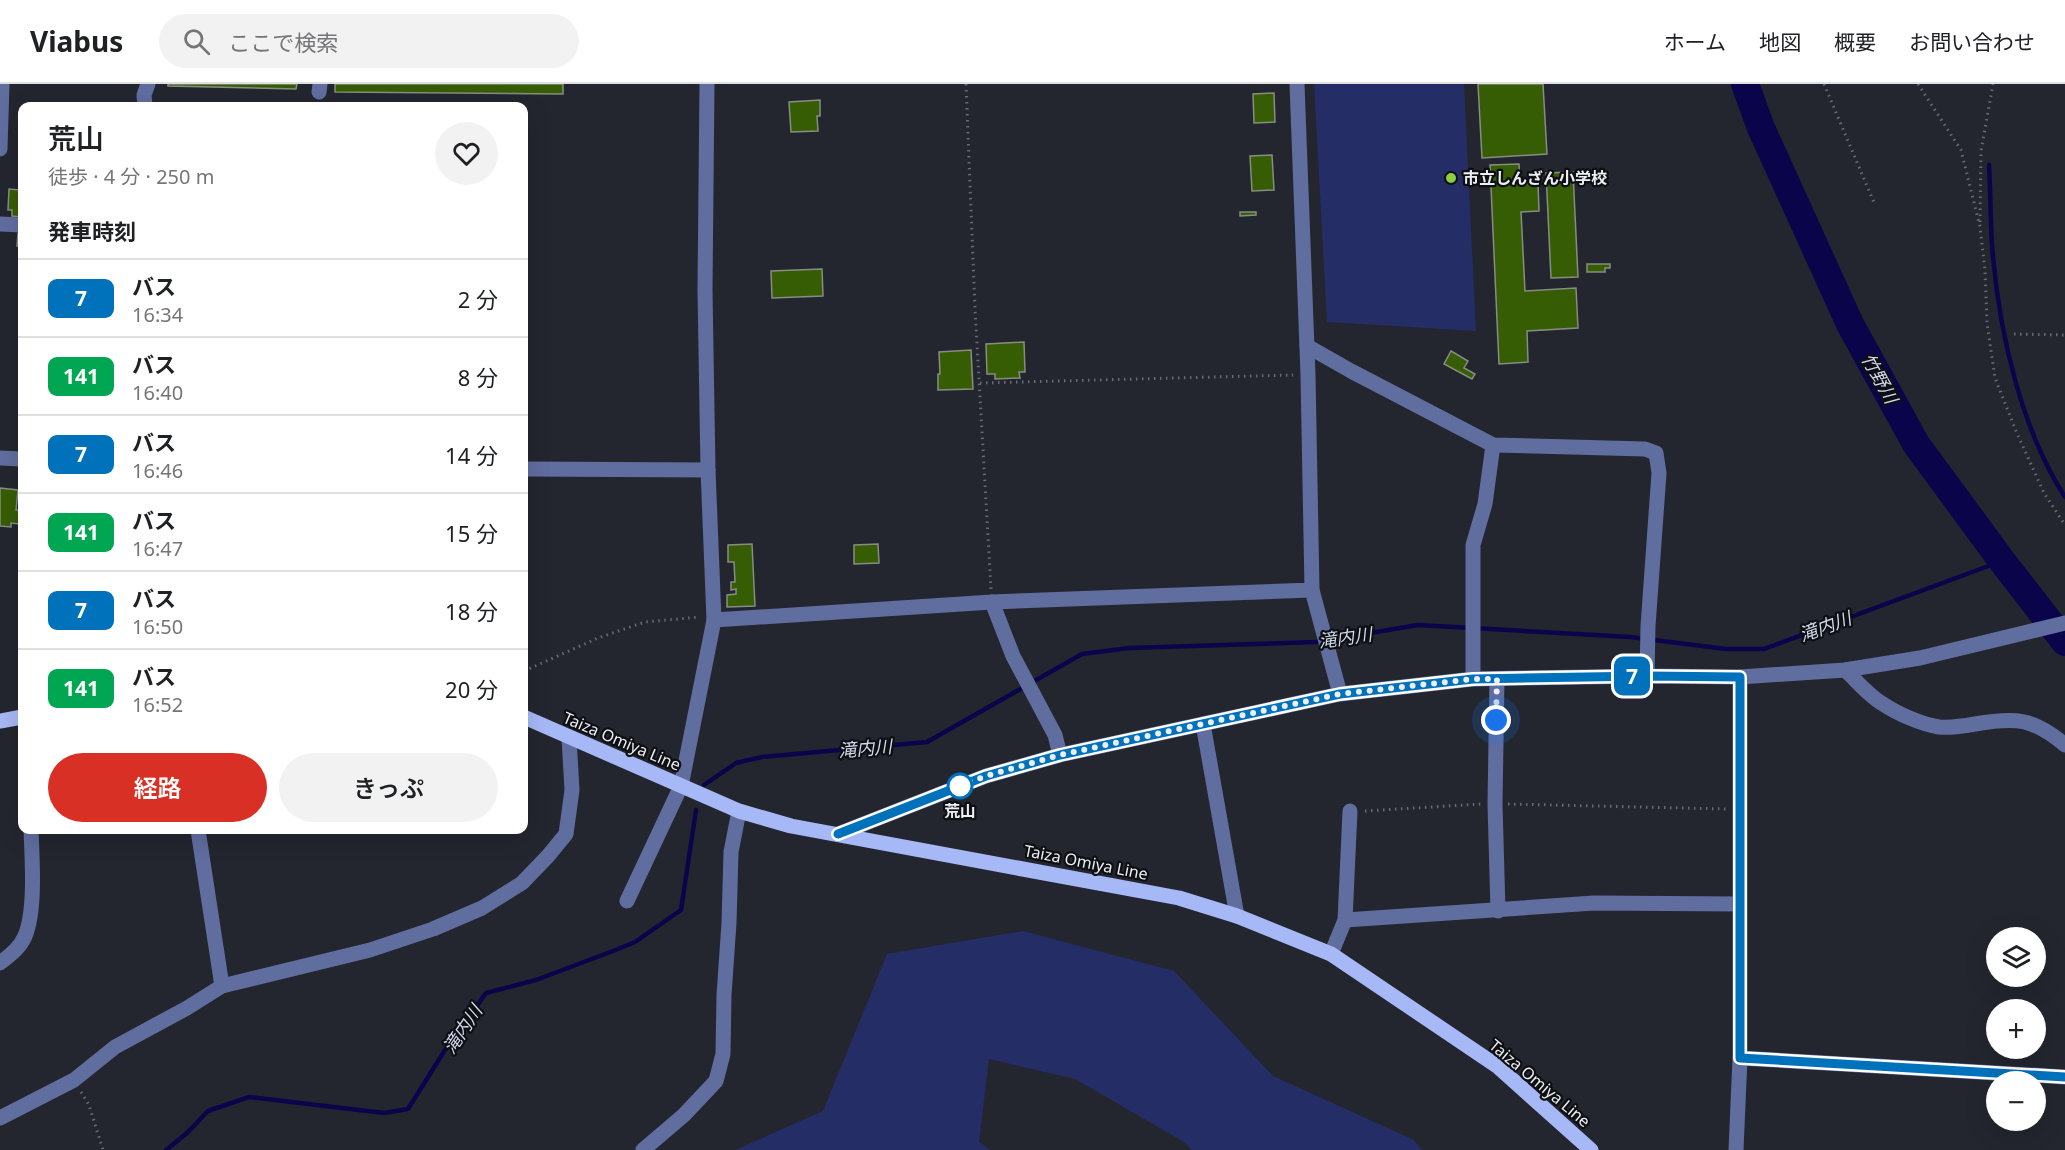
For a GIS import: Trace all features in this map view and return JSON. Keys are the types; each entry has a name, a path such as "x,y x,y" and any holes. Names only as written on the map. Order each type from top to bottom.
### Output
{"main road":[{"path":"0,721 18,718"},
{"name":"Taiza Omiya Line","path":"528,719 739,811 791,826 1179,898 1237,916 1331,954 1497,1066 1591,1150"}],"street":[{"path":"0,149 2,84"},
{"path":"145,102 144,94 148,84"},
{"path":"627,901 681,786 714,618 708,470 705,290 707,84"},
{"path":"1297,84 1308,375 1312,590 1340,694"},
{"path":"0,225 18,225"},
{"path":"1307,346 1493,445 1645,449 1656,453 1659,473 1648,626 1647,676"},
{"path":"1473,679 1473,545 1485,504 1493,445"},
{"path":"0,458 18,459"},
{"path":"528,469 708,470"},
{"path":"714,618 992,602 1312,590"},
{"path":"992,602 1013,656 1055,735 1060,755"},
{"path":"838,834 986,776 1060,755 1340,694 1473,679 1740,677 1845,670 1920,658 2065,623"},
{"path":"1845,670 1882,704 1938,727 1964,726 2002,719 2017,720 2039,727 2065,745"},
{"path":"1736,1150 1740,1058 1740,677"},
{"path":"1497,679 1495,804 1498,911"},
{"path":"1203,724 1237,916"},
{"path":"0,1118 74,1080 116,1047 188,1008 222,986 370,950 423,932 482,908 522,883 549,856 566,834 572,790 569,738"},
{"path":"643,1150 684,1115 716,1082 723,1054 731,852 739,811"},
{"path":"1331,954 1345,920 1350,811"},
{"path":"0,963 16,951 25,937 30,919 31,834"},
{"path":"199,834 222,986"},
{"path":"1345,920 1594,903 1739,904"},
{"path":"1740,1058 2065,1077"}],"path":[{"path":"966,84 992,602"},
{"path":"1824,84 1875,205"},
{"path":"1918,84 1961,150 1980,227 1985,270 1987,323 1995,378 2044,493 2065,525"},
{"path":"1980,227 1982,151 1993,84"},
{"path":"2013,334 2065,335"},
{"path":"980,383 1308,375"},
{"path":"528,669 598,638 645,622 714,618"},
{"path":"1350,811 1495,804 1741,810"},
{"path":"74,1080 88,1105 103,1150"}],"shaded area":[{"path":"1314,84 1464,84 1476,331 1327,322"},
{"path":"1023,931 1174,971 1273,1076 1414,1140 1422,1150 1192,1150 1184,1142 1075,1079 989,1059 979,1142 990,1150 735,1150 823,1111 887,954"}],"building":[{"path":"168,84 297,84 296,89 168,86"},
{"path":"335,84 563,84 563,94 335,92"},
{"path":"1478,84 1543,84 1547,154 1482,158"},
{"path":"1274,93 1275,122 1254,123 1253,94"},
{"path":"820,100 820,116 817,116 818,131 791,132 789,102"},
{"path":"1272,155 1274,190 1252,191 1250,156"},
{"path":"1519,164 1520,184 1538,183 1539,211 1521,212 1525,291 1576,288 1578,328 1527,331 1528,362 1499,364 1490,165"},
{"path":"1573,172 1578,277 1551,278 1546,173"},
{"path":"9,189 18,190 18,217 12,216 12,210 8,210"},
{"path":"1240,212 1256,212 1256,215 1240,216"},
{"path":"1587,264 1610,264 1610,268 1605,268 1605,272 1587,272"},
{"path":"822,269 823,296 772,298 771,271"},
{"path":"1024,342 1025,372 1019,372 1020,378 995,379 995,374 987,374 986,344"},
{"path":"971,350 973,389 938,390 939,352"},
{"path":"1451,351 1468,361 1464,368 1475,374 1472,379 1444,364"},
{"path":"0,488 18,490 16,510 18,510 18,524 11,523 11,527 0,526"},
{"path":"752,544 755,606 727,607 727,595 736,594 736,589 731,590 731,582 735,582 734,562 728,562 728,545"},
{"path":"878,544 879,563 854,564 854,545"}],"waterway":[{"name":"竹野川","path":"1745,84 1761,128 1850,324 1916,444 2065,642"},
{"path":"1989,165 1991,234 1996,287 2008,350 2025,413 2050,471 2065,497"},
{"name":"滝内川","path":"704,785 736,763 762,757 927,742 1082,654 1129,648 1316,642 1418,625 1630,637 1726,649 1764,649 2002,561"},
{"name":"滝内川","path":"166,1150 187,1133 208,1111 249,1097 384,1113 408,1109 445,1050 486,993 536,980 635,942 681,910 696,810"}],"bus line":[{"name":"7","path":"838,834 986,776 1060,755 1340,694 1419,687 1473,679 1740,677 1740,1058 2065,1077"}],"place":[{"name":"市立しんざん小学校","path":"1451,178"},
{"name":"荒山","path":"960,786"}],"route":[{"path":"960,786 986,776 1060,755 1340,694 1419,687 1473,679 1497,679 1496,720"}]}
